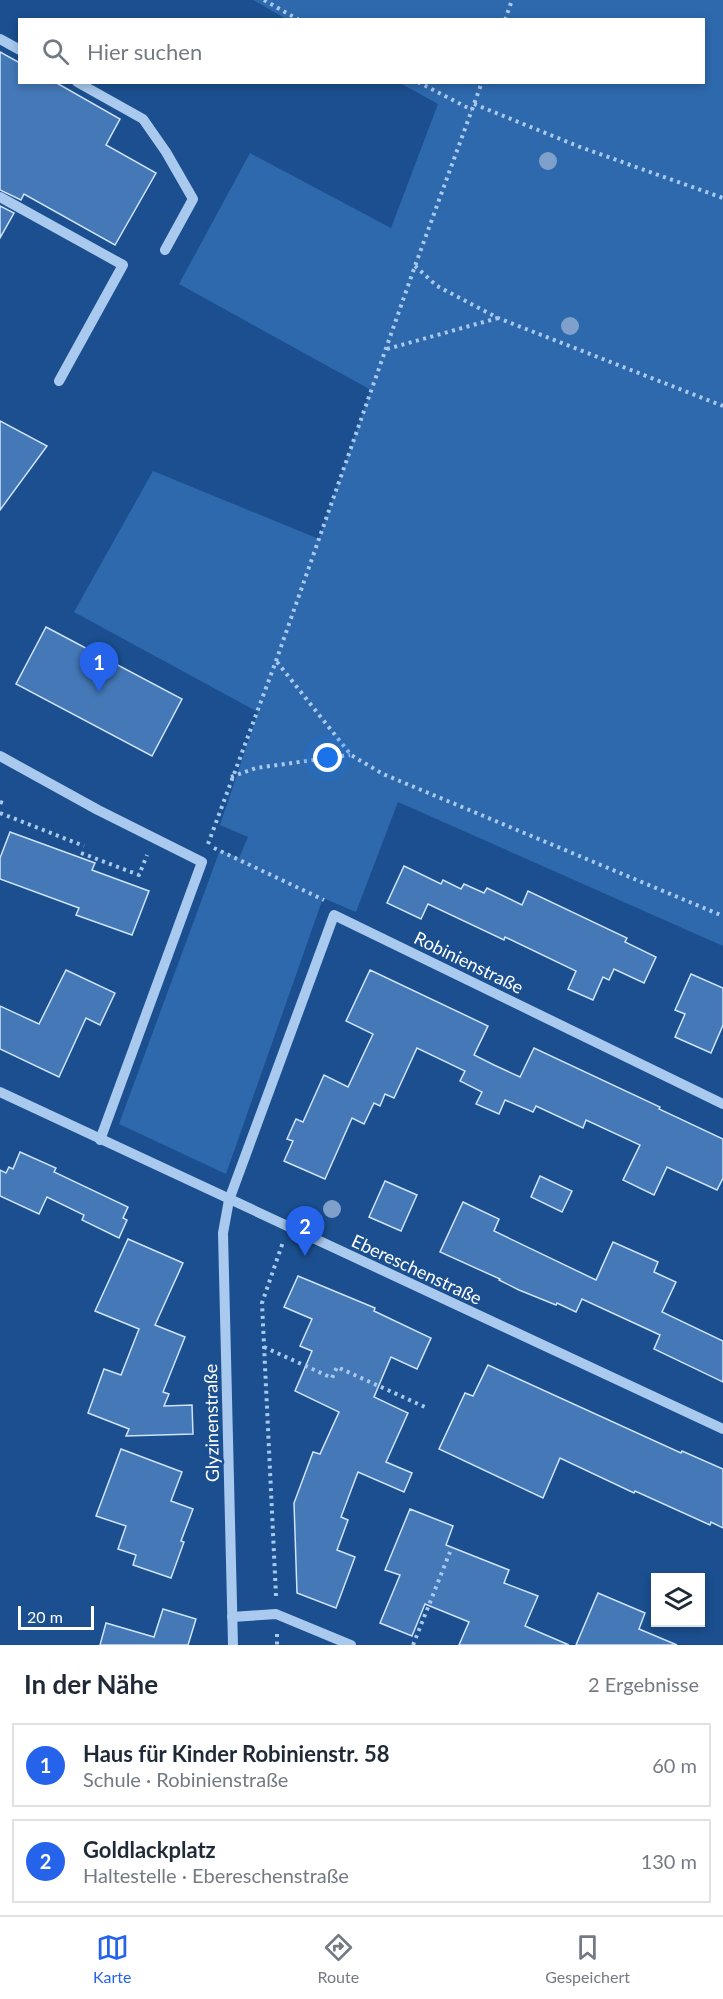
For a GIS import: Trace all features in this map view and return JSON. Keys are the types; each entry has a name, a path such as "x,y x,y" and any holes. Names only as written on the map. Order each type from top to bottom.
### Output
{"street":[{"path":"0,39 18,49"},
{"path":"81,84 143,119 166,152 193,199 165,250"},
{"path":"0,197 123,265 59,381"},
{"path":"0,756 202,862 100,1140"},
{"name":"Robinienstraße","path":"334,915 723,1104"},
{"name":"Glyzinenstraße","path":"233,1645 223,1233 229,1200 334,915"},
{"name":"Ebereschenstraße","path":"0,1092 723,1429"},
{"path":"232,1617 276,1614 351,1645"}],"path":[{"path":"264,0 296,18"},
{"path":"506,18 512,0"},
{"path":"422,84 472,110"},
{"path":"334,915 327,902 208,844 276,661 481,84"},
{"path":"474,104 580,147 723,198"},
{"path":"415,266 437,286 498,318 723,406"},
{"path":"386,350 498,318"},
{"path":"276,661 351,754 383,774 723,916"},
{"path":"231,777 256,768 351,754"},
{"path":"0,813 84,846"},
{"path":"81,853 139,875 153,838"},
{"path":"277,1645 262,1304 288,1228"},
{"path":"264,1347 332,1378 338,1367 426,1407"},
{"path":"413,1645 450,1552"}],"shaded area":[{"path":"253,0 723,0 723,946 398,802 356,912 323,898 226,1174 119,1124 220,850 239,858 248,837 220,825 258,712 74,612 153,471 319,539 371,390 179,284 250,153 391,228 438,104 402,84 705,84 705,18 284,18"}],"building":[{"path":"0,52 18,62 18,84 59,84 120,119 106,145 156,173 115,245 24,194 21,200 0,190"},
{"path":"0,206 14,213 0,238"},
{"path":"0,421 47,446 0,510"},
{"path":"46,627 182,699 152,756 16,684"},
{"path":"10,832 95,863 92,870 149,891 132,935 76,915 79,908 0,879 0,858"},
{"path":"404,866 441,884 443,880 461,889 464,884 484,893 487,888 522,905 528,891 627,938 625,942 656,957 644,983 614,969 609,980 603,977 593,1000 568,989 576,971 505,937 504,940 428,904 421,919 387,903"},
{"path":"66,970 115,993 100,1025 86,1018 59,1077 0,1049 0,1006 39,1024"},
{"path":"370,970 488,1026 474,1055 494,1065 520,1077 534,1048 723,1139 723,1178 717,1190 667,1167 654,1195 623,1180 640,1145 586,1120 583,1128 536,1106 533,1112 505,1100 499,1114 476,1104 482,1092 460,1081 465,1071 417,1048 394,1098 385,1094 380,1106 374,1103 364,1124 352,1118 325,1179 284,1161 293,1141 287,1139 296,1119 303,1122 324,1075 348,1087 373,1034 346,1021"},
{"path":"691,974 723,988 723,1025 711,1053 675,1037 685,1014 675,1010"},
{"path":"20,1152 56,1168 54,1172 128,1207 123,1218 127,1220 119,1238 82,1220 84,1215 47,1197 39,1214 0,1196 0,1170 6,1173 9,1167 13,1169"},
{"path":"540,1176 572,1191 562,1212 531,1197"},
{"path":"385,1181 417,1195 401,1231 369,1217"},
{"path":"463,1202 499,1219 494,1231 596,1280 613,1242 658,1262 654,1272 676,1282 662,1312 723,1341 723,1382 654,1349 660,1335 582,1299 576,1312 519,1290 440,1252"},
{"path":"128,1239 183,1263 155,1325 185,1337 163,1392 169,1394 164,1406 192,1405 193,1434 126,1436 129,1429 88,1413 104,1369 121,1375 139,1329 95,1311"},
{"path":"298,1276 375,1308 374,1311 431,1338 417,1369 391,1357 374,1397 408,1413 386,1462 412,1473 404,1492 358,1472 341,1517 348,1520 337,1550 355,1557 336,1608 297,1593 294,1503 313,1452 320,1454 339,1412 295,1391 312,1351 300,1346 312,1319 284,1307"},
{"path":"488,1365 681,1453 682,1451 723,1469 723,1528 711,1522 710,1525 635,1491 634,1493 560,1458 543,1498 439,1449 465,1393 473,1396"},
{"path":"121,1449 182,1472 171,1501 193,1509 171,1578 133,1565 136,1555 118,1549 126,1526 96,1516"},
{"path":"410,1509 453,1526 446,1545 509,1570 504,1583 538,1596 525,1626 569,1645 459,1645 469,1622 425,1604 412,1636 380,1623 400,1575 385,1570"},
{"path":"598,1593 645,1613 639,1629 677,1645 576,1645"},
{"path":"163,1609 196,1619 188,1645 100,1645 106,1623 154,1637"}],"place":[{"name":"Haus für Kinder Robinienstr. 58","path":"99,692"},
{"name":"Goldlackplatz","path":"305,1256"}]}
